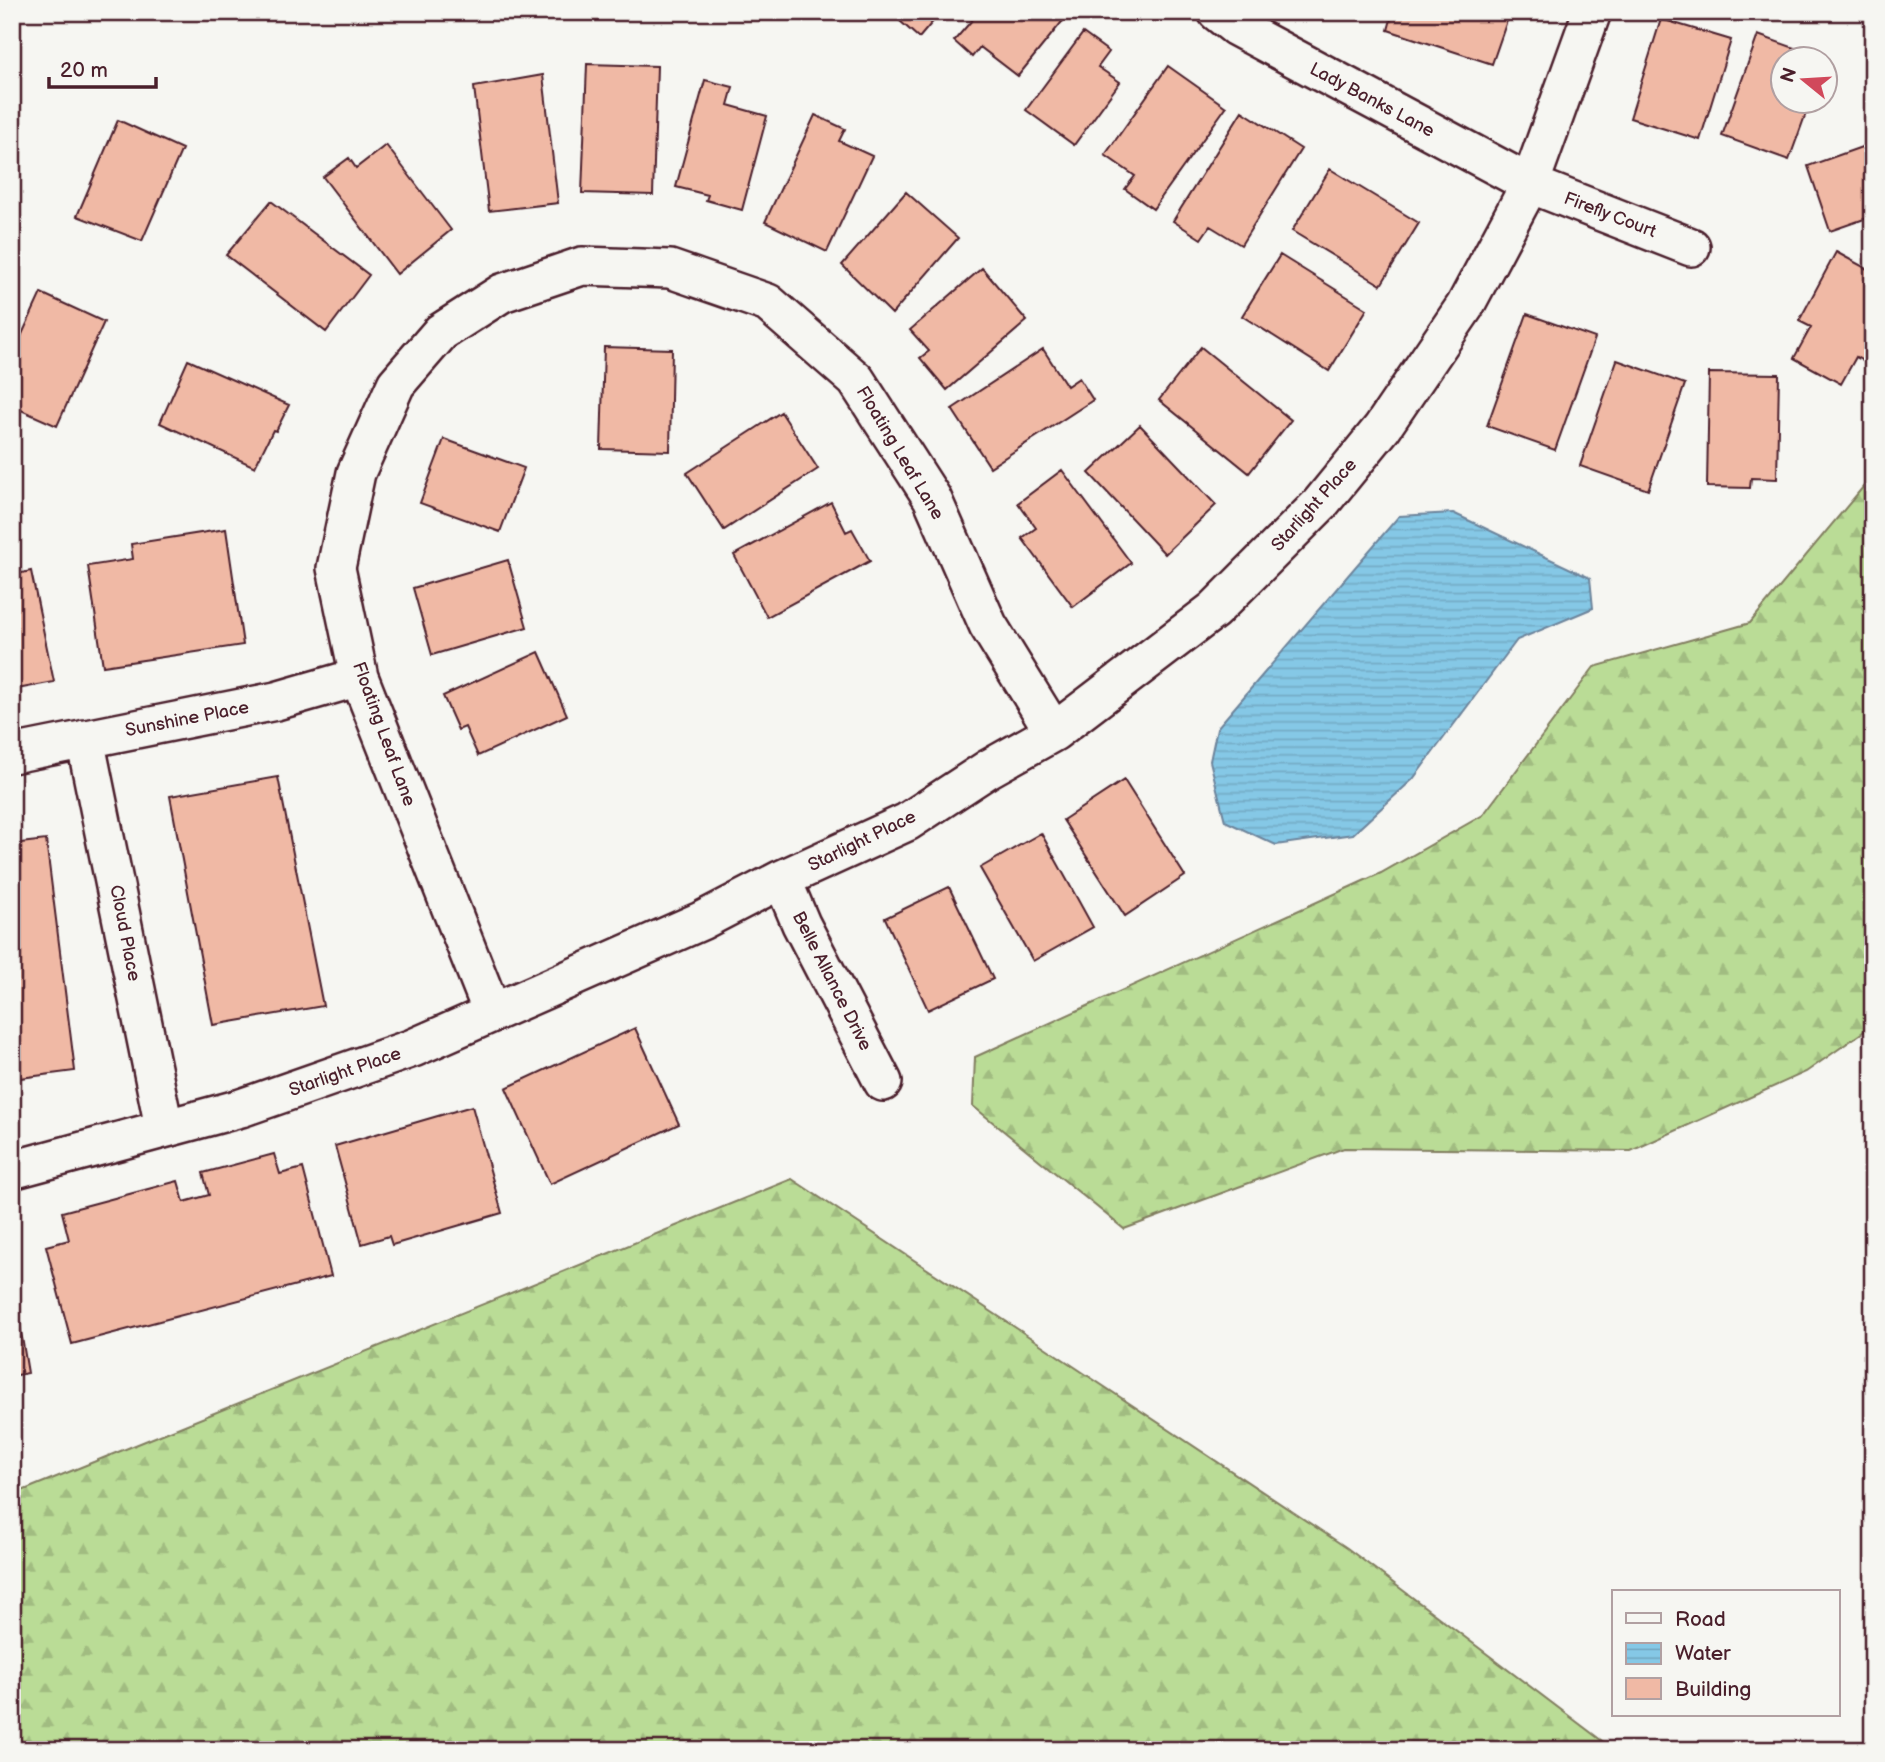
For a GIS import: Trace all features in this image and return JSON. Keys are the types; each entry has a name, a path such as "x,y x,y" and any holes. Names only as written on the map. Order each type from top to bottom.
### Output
{"street":[{"name":"Lady Banks Lane","path":"1217,12 1236,27 1530,184"},
{"name":"Starlight Place","path":"12,1170 241,1108 389,1056 701,921 782,879 907,822 988,769 1054,732 1214,610 1320,504 1382,428 1465,306 1530,184 1592,12"},
{"name":"Firefly Court","path":"1530,184 1691,247"},
{"name":"Floating Leaf Lane","path":"492,1012 359,677 336,568 356,473 396,384 441,332 502,293 582,266 670,270 768,303 856,380 932,498 988,625 1054,732"},
{"name":"Sunshine Place","path":"12,754 276,701 359,677"},
{"name":"Cloud Place","path":"85,739 164,1127"},
{"name":"Belle Allance Drive","path":"782,879 801,924 883,1082"}],"green space":[{"path":"1873,475 1873,1025 1806,1072 1631,1151 1344,1148 1124,1229 973,1106 975,1057 1381,873 1483,815 1594,667 1750,623"},
{"path":"792,1179 1347,1548 1614,1750 12,1750 12,1495"}],"water":[{"path":"1453,513 1590,578 1593,608 1517,640 1413,779 1353,834 1276,845 1225,821 1210,761 1217,728 1399,516"}],"building":[{"path":"890,12 941,12 919,38"},
{"path":"979,12 1070,12 1018,76 980,47 972,57 954,41"},
{"path":"1393,12 1510,12 1492,64 1388,30"},
{"path":"1661,19 1731,40 1700,140 1630,118"},
{"path":"1083,33 1109,52 1098,67 1120,82 1074,145 1026,110"},
{"path":"1758,35 1789,46 1770,46 1770,116 1805,116 1789,160 1722,136"},
{"path":"587,64 657,66 653,195 582,193"},
{"path":"1168,66 1226,107 1153,209 1125,189 1135,176 1105,155"},
{"path":"543,75 558,203 489,211 474,87"},
{"path":"705,80 733,87 728,105 767,116 742,210 706,200 708,195 676,187"},
{"path":"1242,111 1301,149 1241,245 1210,226 1201,239 1173,221"},
{"path":"815,115 845,129 839,141 872,156 827,252 765,222"},
{"path":"118,120 182,149 142,241 77,216"},
{"path":"1873,143 1873,216 1830,231 1808,166"},
{"path":"386,145 451,230 397,274 323,177 349,158 356,168"},
{"path":"1330,169 1419,223 1381,285 1292,231"},
{"path":"906,192 958,238 892,314 842,265"},
{"path":"271,201 369,275 326,332 226,255"},
{"path":"1836,252 1873,272 1873,355 1868,364 1856,357 1841,384 1794,358 1811,327 1799,321"},
{"path":"1280,255 1367,309 1329,371 1242,316"},
{"path":"982,268 1027,321 947,390 920,358 929,351 910,330"},
{"path":"41,293 104,322 57,426 12,406 12,356"},
{"path":"1527,314 1595,338 1555,450 1487,426"},
{"path":"604,347 672,349 670,451 601,449"},
{"path":"1201,347 1291,420 1249,473 1159,400"},
{"path":"1043,349 1067,386 1079,378 1093,400 990,467 952,409"},
{"path":"188,360 289,405 255,467 160,423"},
{"path":"1617,360 1685,384 1648,490 1580,466"},
{"path":"1709,373 1779,374 1777,479 1751,478 1750,488 1707,487"},
{"path":"781,412 818,469 724,530 687,473"},
{"path":"1140,425 1216,505 1165,554 1089,473"},
{"path":"444,439 524,468 500,532 420,503"},
{"path":"1062,470 1131,563 1073,607 1022,538 1036,528 1018,503"},
{"path":"831,502 846,532 852,529 870,561 767,617 734,555"},
{"path":"226,529 243,645 103,666 88,566 133,559 131,544"},
{"path":"508,560 527,627 432,655 413,588"},
{"path":"31,571 54,682 12,690 12,575"},
{"path":"539,652 567,715 478,756 465,727 458,730 443,696"},
{"path":"278,777 323,1006 213,1025 170,796"},
{"path":"1124,780 1185,876 1125,916 1063,820"},
{"path":"1041,833 1093,927 1033,961 980,868"},
{"path":"46,840 75,1071 12,1079 12,844"},
{"path":"949,887 993,979 928,1010 885,918"},
{"path":"635,1028 679,1124 550,1184 506,1088"},
{"path":"472,1106 502,1213 392,1245 389,1236 362,1244 335,1146"},
{"path":"274,1154 280,1174 303,1168 331,1276 72,1344 46,1246 69,1240 62,1212 178,1181 184,1202 209,1195 203,1173"},
{"path":"12,1278 28,1373 12,1376"}]}
